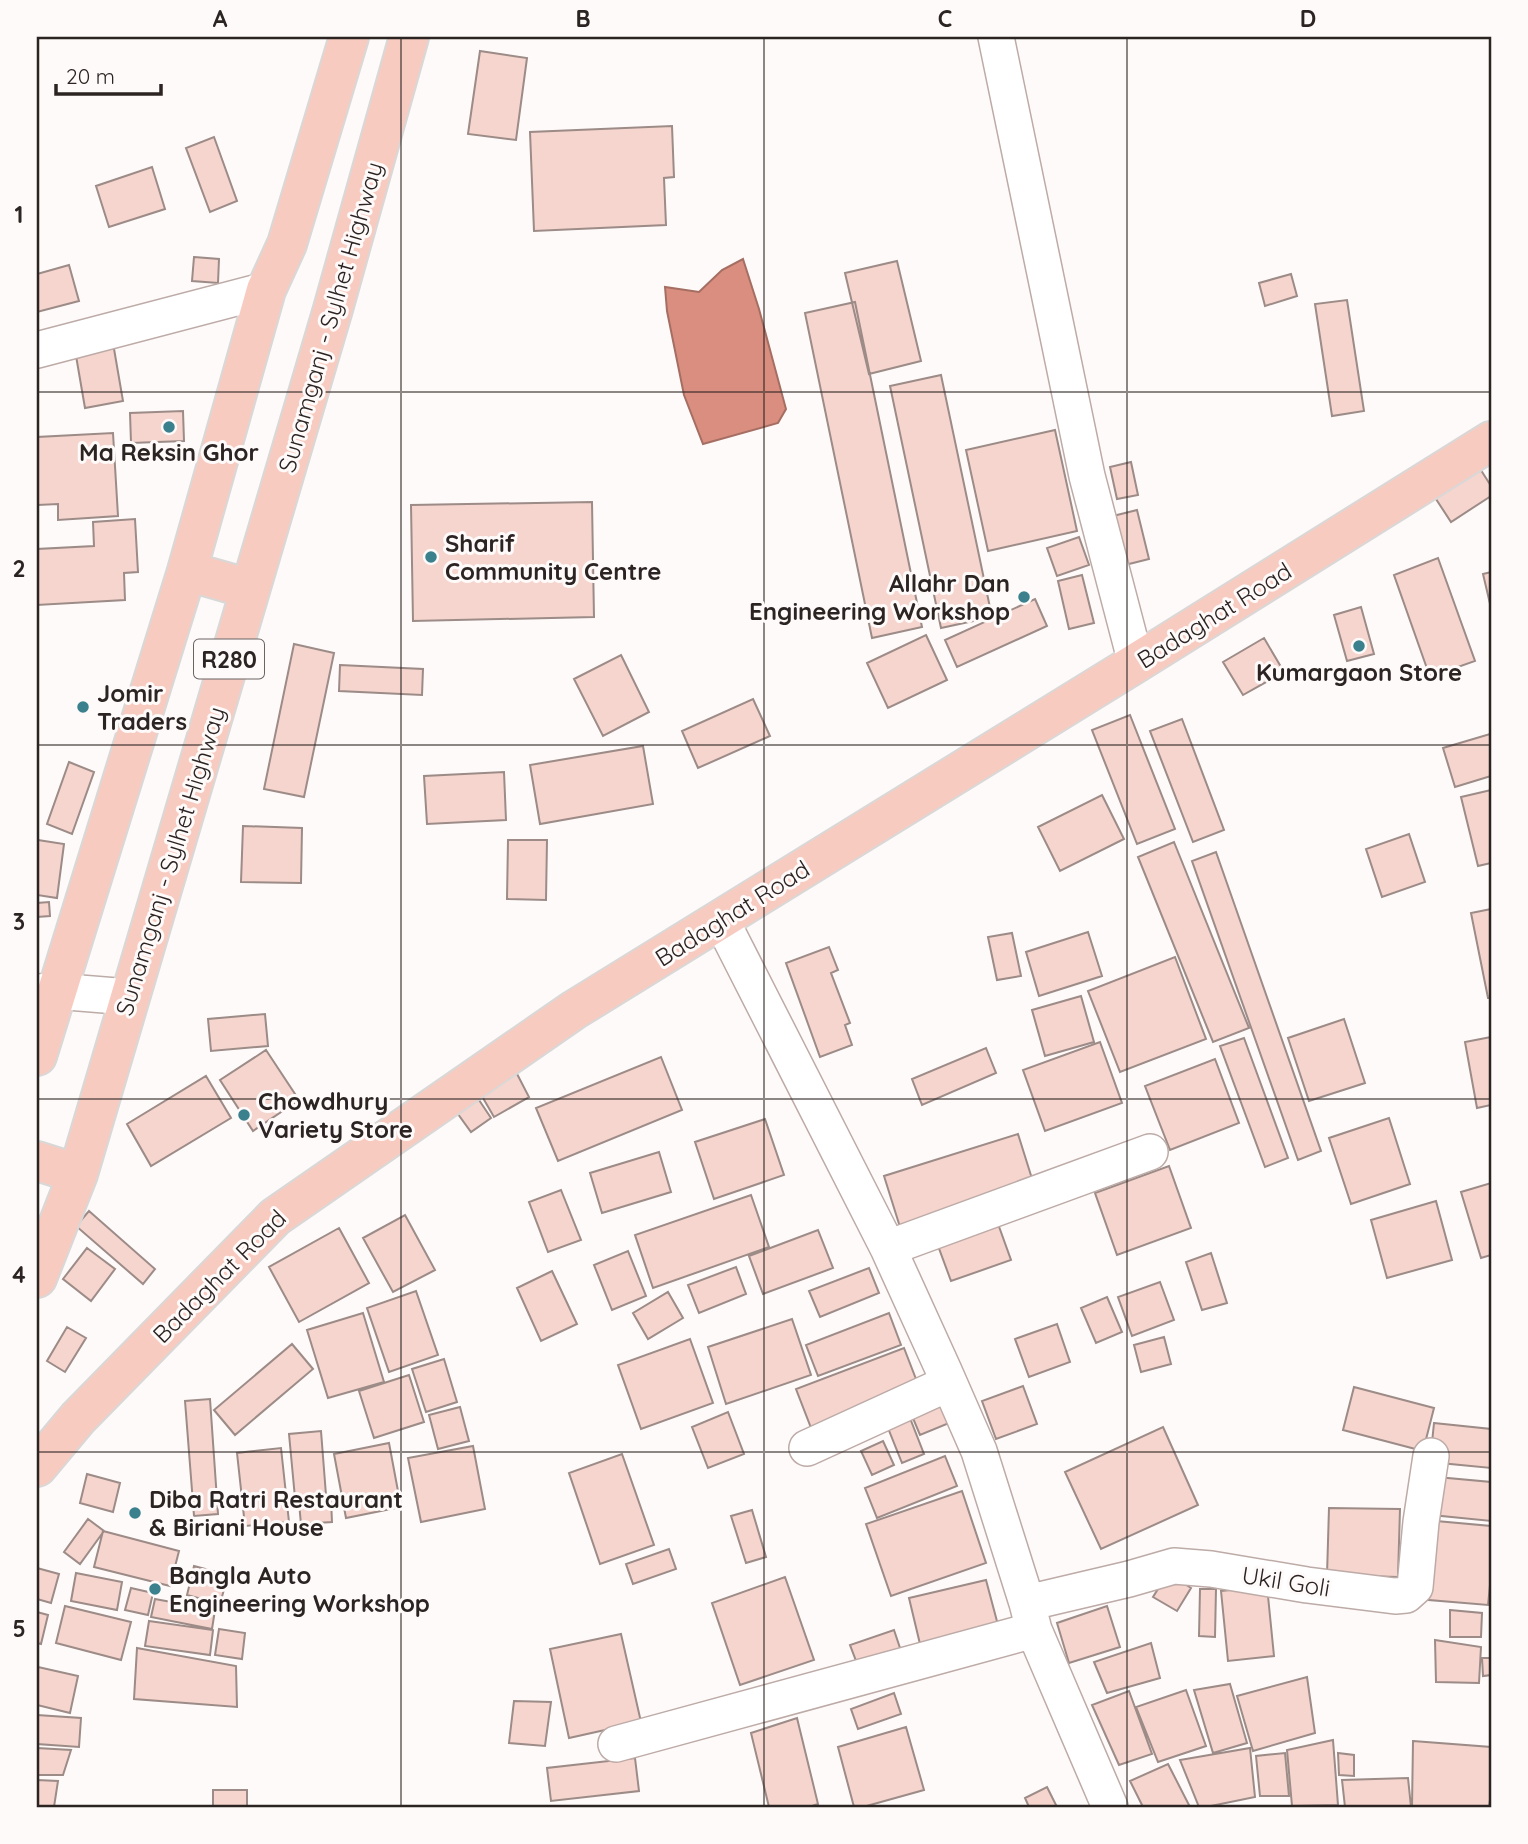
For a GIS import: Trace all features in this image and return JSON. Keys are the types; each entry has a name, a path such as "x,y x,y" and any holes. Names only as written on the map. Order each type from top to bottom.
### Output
{"main road":[{"name":"R280","path":"37,1056 46,992 187,570 266,290 287,244 349,37"},
{"name":"Sunamganj - Sylhet Highway","path":"37,1278 78,1174 333,309 409,37"},
{"name":"Badaghat Road","path":"37,1467 78,1418 275,1217 574,1010 1491,441"},
{"path":"187,570 250,589"},
{"path":"37,1161 78,1174"}],"street":[{"path":"996,37 1087,476 1136,663"},
{"path":"37,350 266,290"},
{"path":"721,920 888,1248 979,1451 1030,1616 1110,1807"},
{"path":"46,992 129,997"},
{"path":"888,1248 1150,1152"},
{"path":"807,1448 949,1383"},
{"name":"Ukil Goli","path":"616,1744 1030,1616 1129,1579 1174,1566 1395,1596 1406,1595 1415,1587 1431,1456"}],"shaded area":[{"path":"743,259 786,409 778,423 703,444 684,395 667,311 665,287 699,292 722,270"}],"building":[{"path":"480,51 527,58 516,140 468,134"},
{"path":"672,126 674,177 664,178 666,225 534,231 530,132"},
{"path":"214,137 237,201 210,212 186,148"},
{"path":"152,167 165,209 109,227 96,186"},
{"path":"194,257 219,259 218,283 192,281"},
{"path":"897,261 921,361 869,374 845,273"},
{"path":"69,265 79,301 37,312 37,274"},
{"path":"1291,274 1297,296 1265,306 1259,283"},
{"path":"1347,300 1364,411 1332,416 1315,304"},
{"path":"855,302 922,627 872,638 805,313"},
{"path":"113,343 123,401 85,408 75,350"},
{"path":"941,375 992,617 941,628 890,386"},
{"path":"183,411 184,441 131,443 130,413"},
{"path":"1055,430 1077,531 988,551 966,450"},
{"path":"113,433 118,516 58,520 58,504 38,505 37,437"},
{"path":"1131,462 1138,495 1117,499 1110,467"},
{"path":"1479,467 1491,486 1491,496 1451,522 1434,496"},
{"path":"592,502 594,617 413,621 411,505"},
{"path":"1137,510 1149,559 1125,565 1113,516"},
{"path":"135,519 138,572 124,573 125,600 37,605 37,549 94,546 93,522"},
{"path":"1079,537 1089,565 1057,576 1047,548"},
{"path":"1438,558 1475,661 1430,677 1394,575"},
{"path":"1491,572 1491,608 1483,574"},
{"path":"1082,575 1094,623 1069,629 1058,581"},
{"path":"1035,599 1047,626 957,667 945,640"},
{"path":"1361,607 1374,654 1347,661 1334,615"},
{"path":"926,635 947,680 888,708 867,663"},
{"path":"1264,638 1284,672 1243,695 1223,662"},
{"path":"294,644 334,653 304,797 264,789"},
{"path":"621,655 649,712 603,736 574,679"},
{"path":"340,665 423,669 422,695 339,691"},
{"path":"753,699 770,736 698,768 682,731"},
{"path":"1130,715 1175,829 1137,844 1092,730"},
{"path":"1182,719 1224,830 1193,842 1150,731"},
{"path":"1490,734 1491,776 1455,787 1443,748"},
{"path":"643,746 653,804 540,824 530,765"},
{"path":"69,762 94,772 72,834 47,824"},
{"path":"504,772 506,820 427,824 424,776"},
{"path":"1491,790 1491,863 1478,866 1461,797"},
{"path":"1102,795 1124,839 1060,871 1038,827"},
{"path":"243,826 302,828 301,883 241,882"},
{"path":"1409,834 1425,882 1382,897 1366,849"},
{"path":"38,840 64,844 57,898 37,895"},
{"path":"508,840 547,840 546,900 507,899"},
{"path":"1174,842 1249,1028 1213,1042 1138,857"},
{"path":"1216,852 1321,1151 1298,1160 1192,861"},
{"path":"49,902 50,916 37,917 37,903"},
{"path":"1491,909 1491,998 1488,998 1471,913"},
{"path":"1088,932 1102,976 1039,996 1026,952"},
{"path":"1012,933 1021,976 997,980 988,937"},
{"path":"829,947 838,970 831,973 850,1023 845,1025 852,1045 820,1057 786,963"},
{"path":"1175,957 1206,1039 1120,1072 1088,991"},
{"path":"1081,996 1094,1042 1045,1056 1032,1010"},
{"path":"265,1014 268,1046 211,1051 208,1019"},
{"path":"1344,1019 1365,1083 1309,1101 1288,1038"},
{"path":"1491,1037 1491,1105 1477,1108 1465,1042"},
{"path":"1244,1038 1288,1158 1265,1167 1220,1046"},
{"path":"1100,1042 1122,1103 1045,1131 1023,1070"},
{"path":"986,1048 996,1073 922,1105 912,1079"},
{"path":"266,1050 299,1100 253,1131 220,1080"},
{"path":"661,1057 682,1110 558,1161 536,1108"},
{"path":"1215,1059 1239,1123 1170,1150 1145,1086"},
{"path":"515,1070 529,1097 494,1117 479,1091"},
{"path":"206,1076 231,1118 151,1166 127,1124"},
{"path":"471,1088 491,1118 471,1132 450,1103"},
{"path":"1389,1118 1410,1184 1351,1204 1329,1138"},
{"path":"765,1119 784,1175 714,1199 695,1142"},
{"path":"1018,1134 1034,1185 900,1227 884,1176"},
{"path":"659,1152 671,1192 602,1213 590,1173"},
{"path":"1169,1166 1191,1228 1117,1255 1095,1193"},
{"path":"1491,1183 1491,1255 1481,1258 1461,1192"},
{"path":"561,1190 581,1240 548,1252 529,1202"},
{"path":"751,1195 769,1247 653,1288 635,1235"},
{"path":"1436,1201 1452,1260 1387,1278 1371,1220"},
{"path":"89,1211 155,1269 143,1284 76,1226"},
{"path":"405,1215 435,1270 393,1292 363,1238"},
{"path":"997,1221 1011,1260 951,1281 937,1243"},
{"path":"339,1228 369,1283 299,1322 269,1267"},
{"path":"818,1230 833,1268 763,1294 749,1256"},
{"path":"87,1248 115,1269 91,1301 63,1279"},
{"path":"628,1251 646,1296 612,1310 594,1265"},
{"path":"1211,1253 1227,1303 1202,1310 1186,1262"},
{"path":"736,1267 746,1294 699,1313 688,1285"},
{"path":"869,1268 879,1293 820,1317 809,1291"},
{"path":"552,1271 577,1324 541,1341 517,1288"},
{"path":"1160,1282 1174,1320 1132,1336 1118,1297"},
{"path":"416,1291 438,1355 389,1372 367,1308"},
{"path":"668,1292 683,1318 648,1339 633,1313"},
{"path":"1107,1297 1122,1332 1096,1343 1081,1308"},
{"path":"363,1313 384,1382 328,1398 307,1330"},
{"path":"889,1313 901,1345 818,1376 806,1345"},
{"path":"792,1319 811,1375 726,1404 708,1347"},
{"path":"1057,1324 1070,1362 1029,1377 1015,1339"},
{"path":"67,1327 86,1338 65,1372 47,1361"},
{"path":"1164,1337 1171,1364 1141,1372 1134,1345"},
{"path":"690,1339 713,1403 641,1429 618,1365"},
{"path":"292,1344 313,1369 235,1435 214,1410"},
{"path":"904,1348 921,1392 813,1433 796,1389"},
{"path":"444,1359 457,1402 426,1412 412,1369"},
{"path":"409,1375 424,1422 374,1438 359,1391"},
{"path":"1023,1386 1037,1424 996,1439 982,1401"},
{"path":"1354,1387 1434,1408 1423,1451 1343,1430"},
{"path":"950,1395 959,1419 920,1435 910,1411"},
{"path":"210,1399 218,1514 194,1516 185,1401"},
{"path":"460,1407 469,1441 438,1449 429,1415"},
{"path":"728,1412 744,1454 708,1468 692,1427"},
{"path":"908,1413 924,1454 902,1463 886,1423"},
{"path":"1434,1423 1491,1429 1491,1468 1430,1462"},
{"path":"1163,1427 1198,1505 1101,1549 1065,1472"},
{"path":"321,1431 326,1495 295,1498 289,1434"},
{"path":"883,1441 894,1465 872,1475 861,1451"},
{"path":"389,1443 401,1507 346,1518 334,1454"},
{"path":"473,1446 485,1509 421,1522 408,1458"},
{"path":"281,1448 289,1522 245,1526 237,1453"},
{"path":"622,1454 654,1545 600,1564 569,1473"},
{"path":"945,1456 957,1486 877,1518 865,1488"},
{"path":"87,1474 120,1483 113,1512 80,1503"},
{"path":"1426,1476 1491,1482 1491,1521 1422,1514"},
{"path":"962,1491 986,1563 891,1596 866,1524"},
{"path":"331,1499 332,1522 301,1524 299,1503"},
{"path":"1329,1508 1400,1509 1398,1577 1327,1575"},
{"path":"752,1510 766,1557 746,1563 731,1516"},
{"path":"88,1519 104,1531 80,1564 64,1552"},
{"path":"1425,1520 1491,1526 1488,1605 1417,1599"},
{"path":"103,1531 179,1551 170,1586 94,1567"},
{"path":"669,1549 676,1569 633,1584 626,1564"},
{"path":"194,1566 228,1575 220,1604 187,1595"},
{"path":"37,1568 59,1574 51,1603 37,1599"},
{"path":"76,1573 122,1582 117,1610 71,1601"},
{"path":"1168,1573 1191,1588 1177,1611 1153,1597"},
{"path":"785,1577 814,1660 740,1685 712,1603"},
{"path":"986,1580 998,1625 920,1644 909,1598"},
{"path":"1267,1586 1274,1656 1228,1661 1221,1591"},
{"path":"131,1588 153,1593 148,1615 125,1610"},
{"path":"1200,1589 1216,1589 1215,1637 1199,1636"},
{"path":"155,1599 215,1610 212,1629 151,1617"},
{"path":"65,1606 131,1622 121,1660 56,1643"},
{"path":"1107,1606 1120,1647 1069,1663 1057,1623"},
{"path":"1450,1610 1482,1613 1481,1637 1450,1637"},
{"path":"37,1612 48,1615 41,1644 37,1643"},
{"path":"149,1621 213,1630 210,1655 145,1646"},
{"path":"219,1629 245,1633 242,1659 215,1655"},
{"path":"894,1630 901,1651 858,1666 850,1645"},
{"path":"621,1634 641,1722 569,1738 550,1649"},
{"path":"1435,1640 1481,1647 1479,1683 1436,1682"},
{"path":"1151,1643 1160,1678 1107,1693 1094,1662"},
{"path":"137,1648 236,1666 237,1707 134,1699"},
{"path":"1482,1658 1491,1658 1491,1675 1483,1676"},
{"path":"38,1667 78,1676 70,1713 37,1705"},
{"path":"1307,1677 1315,1733 1253,1751 1237,1696"},
{"path":"1230,1684 1247,1743 1213,1753 1194,1690"},
{"path":"1186,1690 1206,1746 1158,1762 1136,1707"},
{"path":"1129,1691 1152,1754 1119,1765 1092,1705"},
{"path":"894,1693 901,1714 858,1729 851,1709"},
{"path":"514,1701 551,1702 545,1746 509,1743"},
{"path":"37,1715 81,1718 79,1747 37,1744"},
{"path":"797,1718 818,1804 809,1807 769,1807 751,1733"},
{"path":"906,1727 924,1790 863,1807 854,1807 838,1747"},
{"path":"1333,1740 1338,1805 1292,1806 1287,1750"},
{"path":"1413,1741 1491,1747 1489,1807 1412,1807"},
{"path":"37,1748 71,1750 63,1775 37,1775"},
{"path":"1250,1748 1255,1797 1199,1807 1180,1760"},
{"path":"1285,1753 1289,1796 1260,1796 1256,1756"},
{"path":"1338,1753 1354,1755 1354,1776 1339,1775"},
{"path":"635,1758 639,1791 551,1801 547,1768"},
{"path":"1168,1764 1190,1807 1143,1807 1130,1781"},
{"path":"1408,1778 1411,1807 1345,1807 1342,1780"},
{"path":"37,1780 58,1781 54,1807 37,1807"},
{"path":"1047,1787 1057,1807 1029,1807 1025,1798"},
{"path":"213,1790 247,1790 247,1807 213,1807"}],"place":[{"name":"Ma Reksin Ghor","path":"169,427"},
{"name":"Sharif Community Centre","path":"431,557"},
{"name":"Allahr Dan Engineering Workshop","path":"1024,597"},
{"name":"Kumargaon Store","path":"1359,646"},
{"name":"Jomir Traders","path":"83,707"},
{"name":"Chowdhury Variety Store","path":"244,1115"},
{"name":"Diba Ratri Restaurant & Biriani House","path":"135,1513"},
{"name":"Bangla Auto Engineering Workshop","path":"155,1589"}]}
